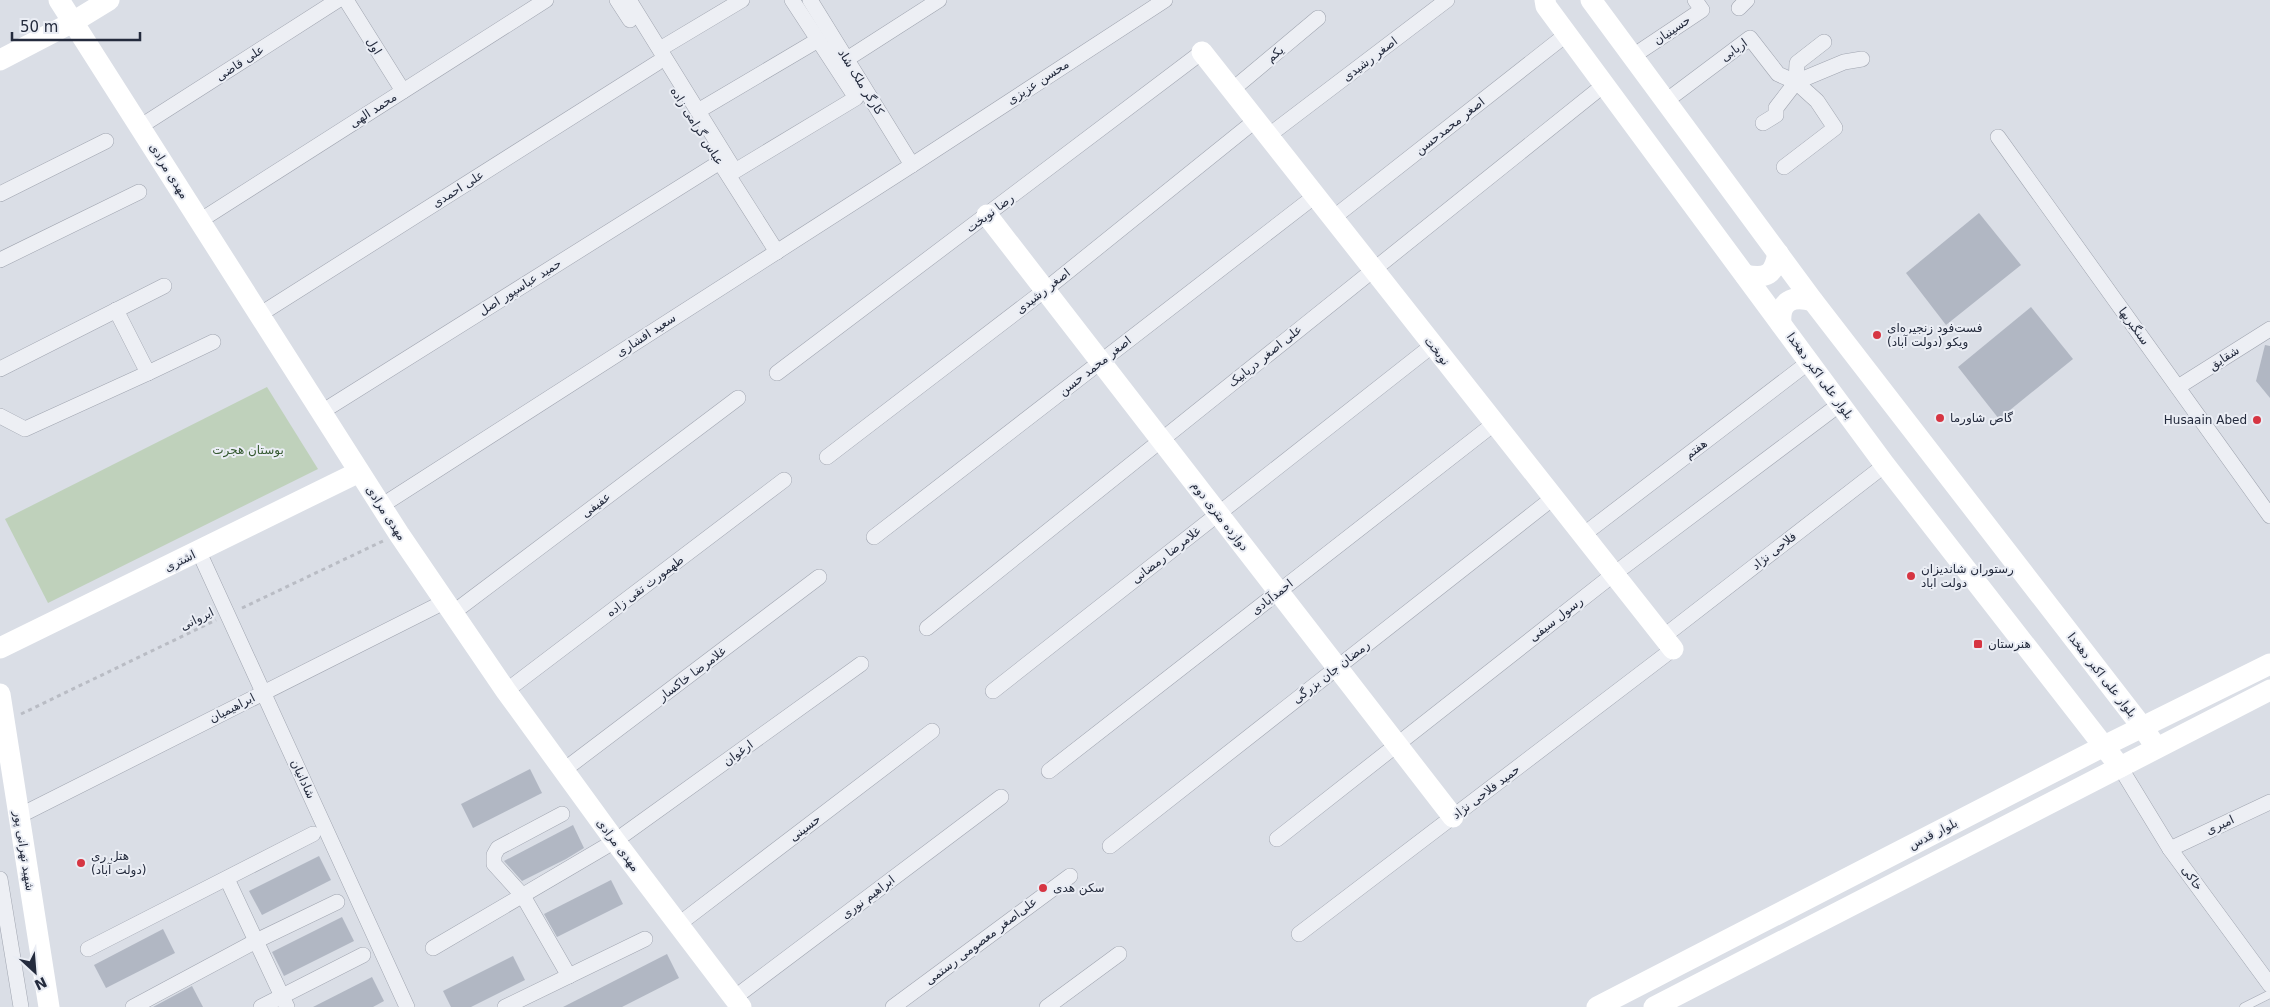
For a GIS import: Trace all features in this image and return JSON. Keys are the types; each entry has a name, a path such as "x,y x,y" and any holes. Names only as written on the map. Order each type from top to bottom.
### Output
{"street":[{"name":"مهدی مرادی","path":"59,0 399,534 506,691 615,842 737,1002"},
{"path":"0,60 73,22 109,0"},
{"name":"علی قاضی","path":"141,126 338,0"},
{"name":"اول","path":"346,0 403,91"},
{"name":"محمد الهی","path":"200,220 546,0"},
{"name":"عباس گرامی زاده","path":"617,0 658,56 720,162 777,252"},
{"path":"629,0 658,56 698,112 735,172 856,98 792,0"},
{"name":"علی احمدی","path":"259,315 742,0"},
{"name":"کارگر ملک شاد","path":"810,0 912,165"},
{"path":"846,59 939,0"},
{"name":"محسن عزیزی","path":"912,165 1165,0"},
{"name":"اصغر رشیدی","path":"827,457 1044,290 1262,128 1447,0"},
{"name":"بلوار علی اکبر دهخدا","path":"1545,0 1546,6 1566,34 1840,404 2120,767"},
{"name":"بلوار علی اکبر دهخدا","path":"1591,0 1813,300 2156,747"},
{"name":"حسینیان","path":"1633,56 1702,10 1695,0"},
{"name":"یکم","path":"1232,90 1318,18"},
{"name":"اصغر محمدحسن","path":"1333,218 1566,34"},
{"name":"اربابی","path":"1666,101 1750,38 1778,74 1796,82 1818,101 1835,128 1784,167"},
{"path":"698,112 818,40"},
{"path":"1796,82 1797,63 1824,42"},
{"name":"نوبخت","path":"1202,52 1668,643"},
{"name":"رضا نوبخت","path":"777,373 1202,52"},
{"path":"1763,123 1776,115 1776,108 1796,82 1844,62 1862,59"},
{"name":"علی اصغر دریابیک","path":"927,628 1604,85"},
{"name":"سنگبریها","path":"1998,136 2270,516"},
{"path":"0,194 106,141"},
{"name":"حمید عباسپور اصل","path":"320,412 720,162"},
{"name":"سعید افشاری","path":"381,506 912,165"},
{"path":"0,260 139,192"},
{"name":"اصغر محمد حسن","path":"874,537 1316,196"},
{"name":"دوازده متری دوم","path":"987,215 1453,817"},
{"path":"1745,275 1758,277 1768,274 1776,266 1778,253"},
{"path":"0,369 164,286"},
{"path":"1781,324 1780,312 1788,301 1800,297 1813,300"},
{"path":"116,310 148,373"},
{"name":"شقایق","path":"2178,388 2270,328"},
{"path":"0,416 24,429 213,342"},
{"name":"غلامرضا رمضانی","path":"993,691 1433,345"},
{"name":"هفتم","path":"1583,535 1809,362"},
{"name":"عفیفی","path":"450,607 738,398"},
{"name":"رسول سیفی","path":"1277,839 1614,574 1840,404"},
{"name":"احمدآبادی","path":"1049,772 1495,423"},
{"name":"فلاحی نژاد","path":"1668,643 1886,465"},
{"name":"اشتری","path":"0,648 359,472"},
{"name":"طهمورث تقی زاده","path":"506,691 784,480"},
{"name":"رمضان جان بزرگی","path":"1110,846 1553,498"},
{"name":"شادانیان","path":"199,552 407,1007"},
{"name":"غلامرضا خاکسار","path":"564,770 819,577"},
{"name":"ابراهیمیان","path":"19,816 263,693 450,607"},
{"name":"حمید فلاحی نژاد","path":"1299,934 1453,817 1668,643"},
{"name":"ارغوان","path":"433,948 615,842 861,664"},
{"name":"بلوار قدس","path":"1597,1007 2104,746 2270,664"},
{"name":"بلوار قدس","path":"1654,1007 2270,690"},
{"name":"شهید تهرانی پور","path":"0,694 4,722 6,769 19,816 49,1007"},
{"name":"حسینی","path":"679,924 932,731"},
{"name":"خاکی","path":"2120,767 2170,849 2270,985"},
{"name":"ابراهیم نوری","path":"737,1002 1001,797"},
{"name":"امیری","path":"2170,849 2270,802"},
{"path":"562,814 498,848 494,855 494,864 523,896 568,976"},
{"path":"88,948 313,834"},
{"name":"علی‌اصغر معصومی رستمی","path":"893,1007 1070,876"},
{"path":"0,879 21,1007"},
{"path":"227,879 284,1002"},
{"path":"132,1007 337,902"},
{"path":"504,1007 645,939"},
{"path":"1047,1007 1118,954"},
{"path":"260,1007 284,1002 363,955"}],"lane":[{"path":"2244,1007 2270,994"}],"path":[{"name":"ایروانی","path":"4,722 399,534"}],"green space":[{"name":"بوستان هجرت","path":"267,387 318,469 48,603 5,519"}],"building":[{"path":"1979,213 2021,265 1946,325 1906,273"},
{"path":"2031,307 2073,359 1999,419 1958,367"},
{"path":"2265,345 2270,346 2270,398 2256,381"},
{"path":"530,769 542,793 473,828 461,804"},
{"path":"573,825 584,848 566,859 522,881 504,861"},
{"path":"319,856 331,880 262,915 249,891"},
{"path":"611,880 623,904 557,937 544,914"},
{"path":"342,917 354,941 284,976 272,952"},
{"path":"163,929 175,953 106,988 94,965"},
{"path":"667,954 679,978 622,1007 563,1007"},
{"path":"513,956 525,980 471,1007 451,1007 443,991"},
{"path":"372,977 384,1001 373,1007 313,1007"},
{"path":"192,986 203,1007 153,1007"}],"place":[{"name":"فست‌فود زنجیره‌ای ویکو (دولت آباد)","path":"1877,335"},
{"name":"گاص شاورما","path":"1940,418"},
{"name":"Husaain Abed","path":"2257,420"},
{"name":"رستوران شاندیزان دولت اباد","path":"1911,576"},
{"name":"هنرستان","path":"1978,644"},
{"name":"هتل ری (دولت آباد)","path":"81,863"},
{"name":"سكن هدى","path":"1043,888"}]}
